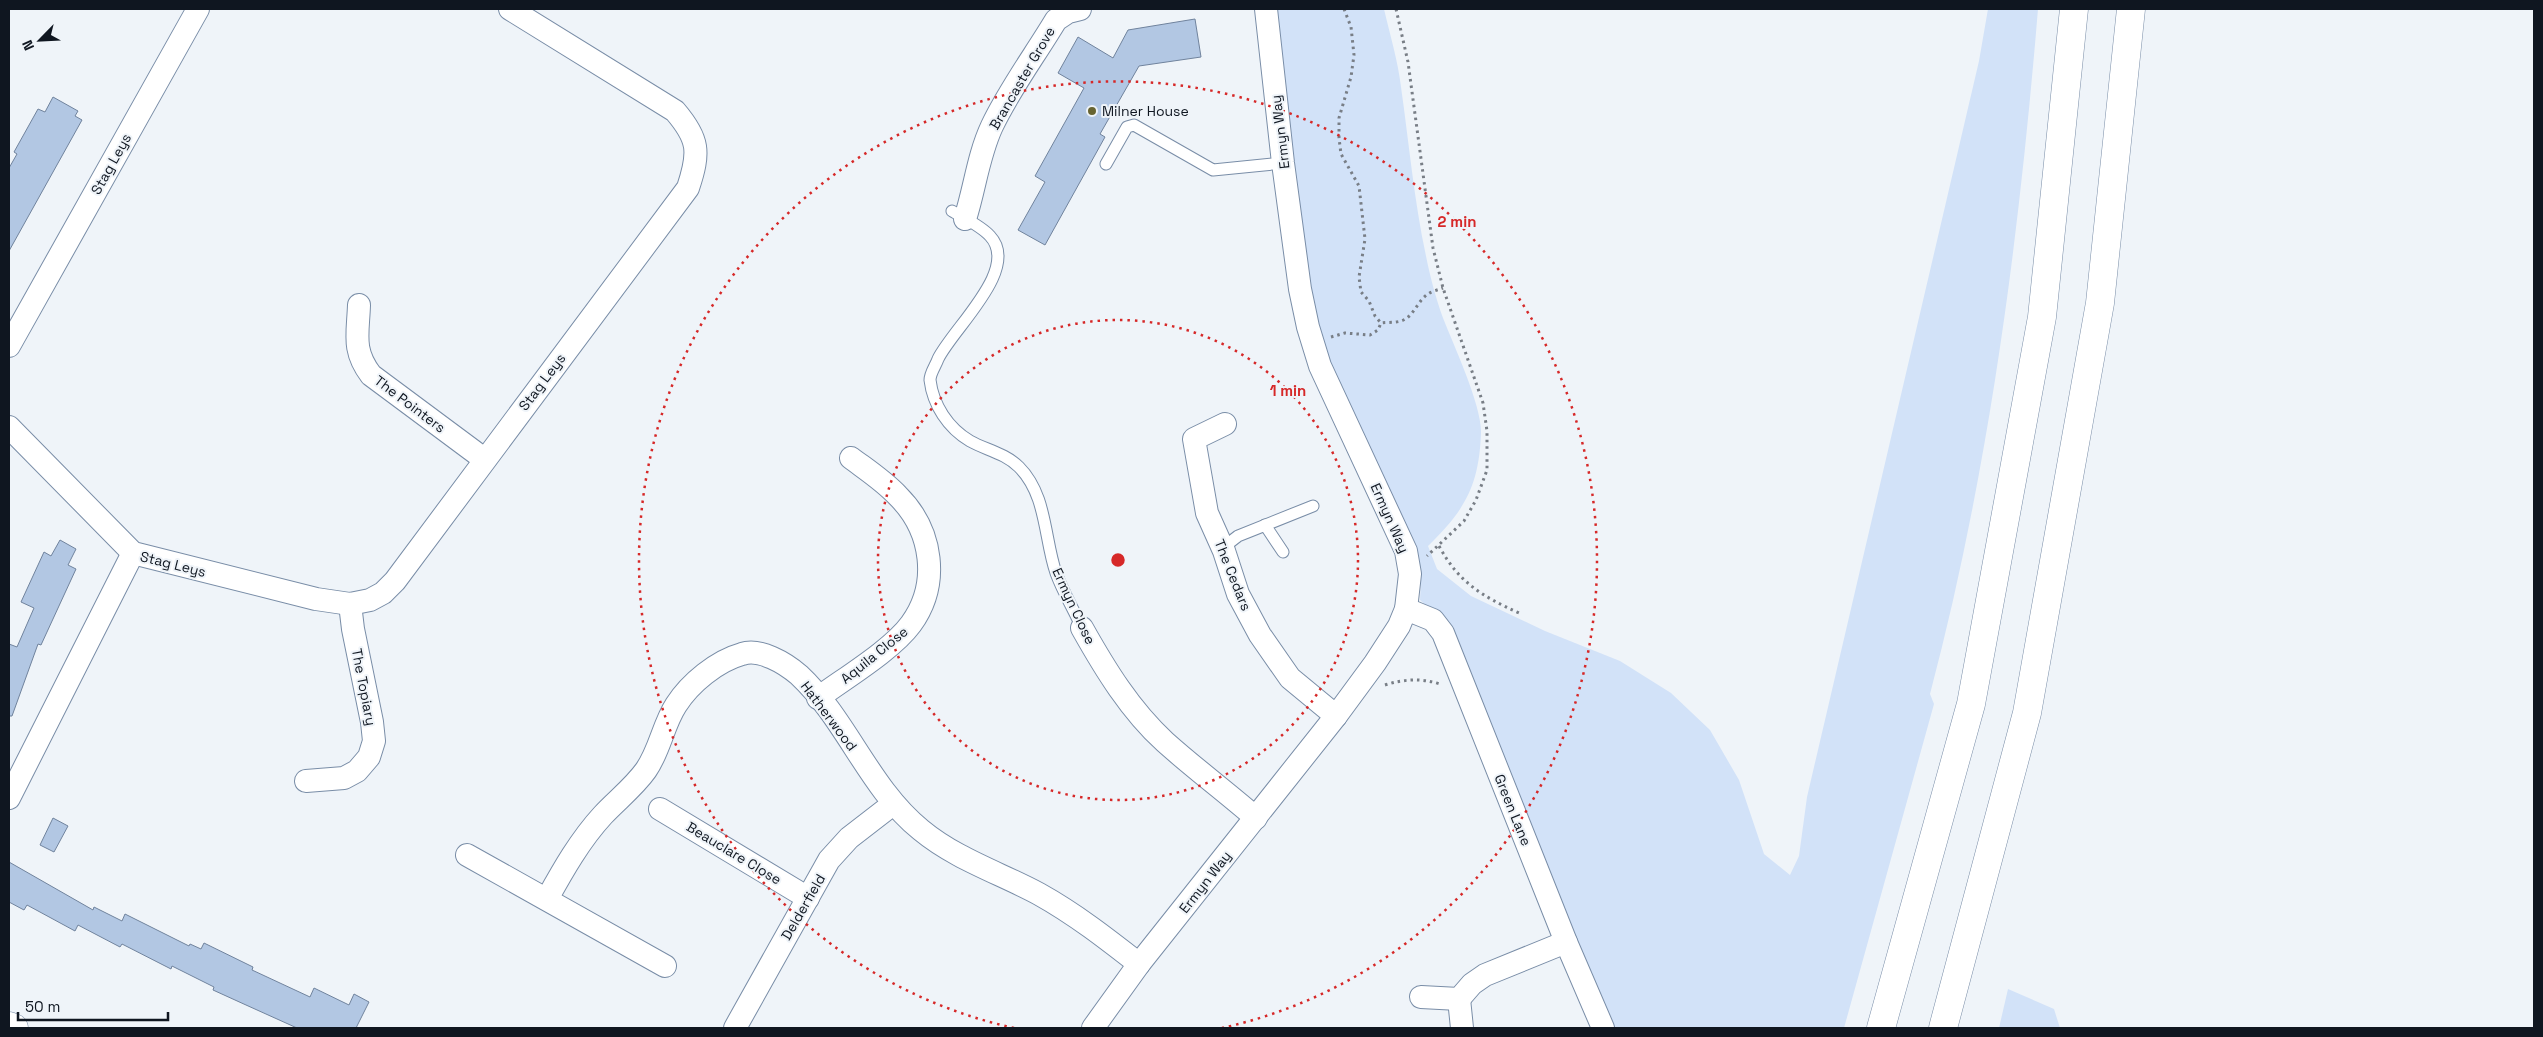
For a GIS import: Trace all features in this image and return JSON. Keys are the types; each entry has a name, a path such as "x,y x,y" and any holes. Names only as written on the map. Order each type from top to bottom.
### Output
{"highway":[{"path":"1881,1028 1971,704 2042,317 2074,9"},
{"path":"1943,1028 2027,713 2100,303 2131,9"},
{"path":"9,1026 14,1028"}],"street":[{"name":"Stag Leys","path":"9,346 198,9"},
{"name":"Stag Leys","path":"9,427 132,553 316,600 350,604 376,596 395,581 484,459 688,188 697,154 695,140 688,126 675,110 510,9"},
{"name":"Brancaster Grove","path":"959,215 974,193 982,152 992,126 1056,20 1068,12 1080,9"},
{"name":"Ermyn Way","path":"1093,1028 1139,964 1336,716 1399,626 1406,608 1410,574 1406,551 1320,366 1313,346 1300,289 1283,163 1266,9"},
{"name":"The Pointers","path":"359,305 358,348 361,361 371,374 484,459"},
{"name":"The Cedars","path":"1225,424 1194,439 1206,513 1224,551 1238,594 1260,635 1290,678 1336,716"},
{"name":"Aquila Close","path":"818,698 893,642 910,625 928,591 930,564 925,538 914,516 900,497 882,480 851,458"},
{"name":"Stag Leys","path":"9,798 132,553"},
{"name":"The Topiary","path":"306,781 344,778 357,771 369,756 374,741 372,722 352,629 350,604"},
{"name":"Green Lane","path":"1406,608 1433,620 1443,633 1566,942 1603,1028"},
{"name":"Ermyn Close","path":"1082,628 1104,666 1140,715 1164,741 1256,818"},
{"name":"Hatherwood","path":"547,899 566,864 587,834 647,769 675,706 686,690 703,674 743,653 764,655 781,662 798,675 818,698 893,804 921,830 949,850 1038,894 1071,913 1139,964"},
{"name":"Delderfield","path":"735,1028 829,860 849,838 893,804"},
{"name":"Beauclare Close","path":"660,809 808,898"},
{"path":"467,855 665,966"},
{"path":"1462,1028 1459,999 1472,984 1485,975 1566,942"},
{"path":"1421,997 1459,999"}],"lane":[{"path":"1106,164 1127,126 1134,125 1213,170 1283,163"},
{"name":"Ermyn Close","path":"959,215 990,236 998,250 999,262 994,279 942,352 930,377 936,402 949,425 970,441 999,452 1019,467 1033,486 1042,510 1056,573 1082,628"},
{"path":"1224,551 1229,543 1238,536 1313,506"},
{"path":"1265,525 1283,552"}],"path":[{"path":"1344,9 1351,27 1354,55 1351,77 1339,118 1339,138 1341,154 1359,186 1365,239 1359,277 1361,292 1369,301 1375,316 1381,322 1401,321 1410,316 1416,306 1428,294 1443,288"},
{"path":"1396,9 1408,62 1428,220 1443,288 1483,403 1487,432 1487,470 1476,500 1464,521 1427,556 1409,562"},
{"path":"1313,346 1334,335 1345,333 1370,335 1378,330 1381,322"},
{"path":"1439,546 1448,562 1463,580 1488,599 1519,613"},
{"path":"1355,690 1380,687 1402,680 1429,680 1443,684"}],"shaded area":[{"path":"1272,9 1384,9 1400,77 1418,214 1429,271 1440,311 1472,392 1480,421 1480,452 1468,496 1452,521 1428,546 1437,569 1471,596 1545,631 1620,661 1671,693 1710,730 1739,780 1764,854 1790,875 1799,856 1807,797 1979,61 1988,9 2038,9 2011,268 1985,440 1969,525 1951,610 1930,694 1934,704 1844,1028 1611,1028 1449,626 1420,600 1421,579 1410,543 1314,334"},
{"path":"2008,989 2054,1009 2060,1028 1999,1028"}],"building":[{"name":"Milner House","path":"1195,19 1201,57 1139,66 1100,134 1105,137 1045,245 1018,230 1045,182 1035,176 1084,88 1058,73 1078,37 1113,58 1128,30"},
{"path":"53,97 78,111 75,116 82,120 9,251 9,168 17,154 14,152 38,109 45,112"},
{"path":"60,540 76,549 68,565 76,569 41,645 38,644 12,716 9,716 9,644 17,647 34,608 21,602 44,552 51,556"},
{"path":"53,818 68,826 54,852 40,845"},
{"path":"9,862 93,910 94,907 122,921 125,914 189,946 190,944 201,949 204,943 253,967 252,970 310,997 314,988 349,1005 354,994 369,1002 356,1028 297,1028 213,990 214,987 172,966 171,969 122,944 120,947 78,925 75,931 27,905 24,910 9,902"}],"place":[{"name":"Milner House","path":"1092,111"}]}
